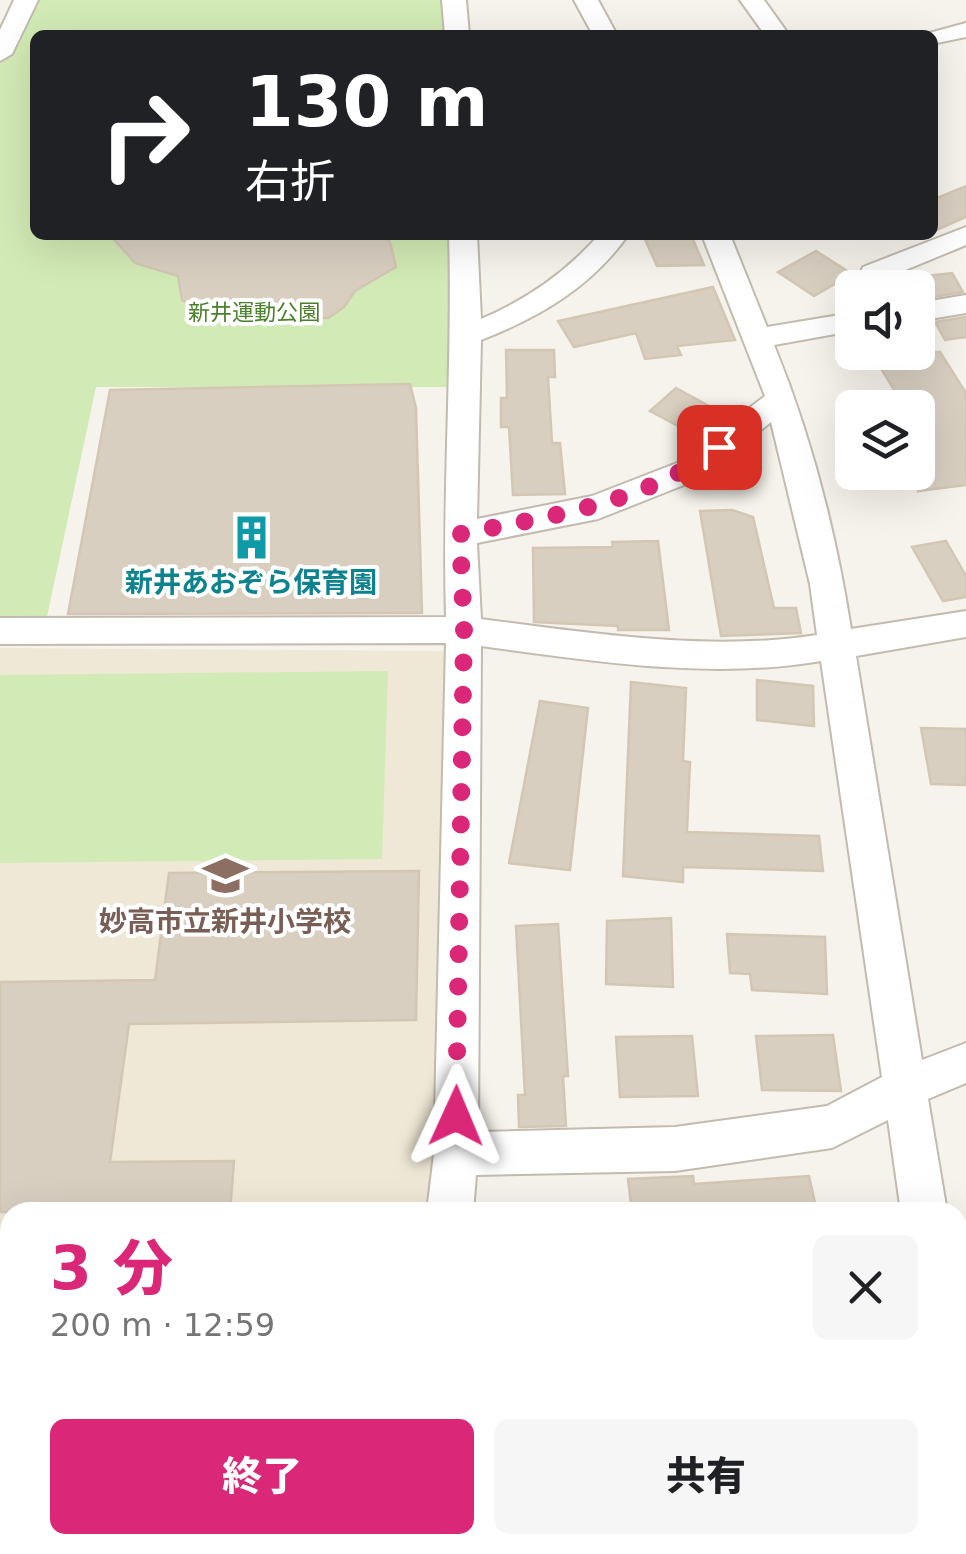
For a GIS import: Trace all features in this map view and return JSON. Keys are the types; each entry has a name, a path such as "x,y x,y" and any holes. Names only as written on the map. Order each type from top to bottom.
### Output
{"street":[{"path":"0,54 26,0"},
{"path":"454,0 457,30"},
{"path":"586,0 602,30"},
{"path":"752,0 773,30"},
{"path":"938,36 966,30"},
{"path":"878,270 966,235"},
{"path":"451,1202 456,1154 464,630 460,534 467,335 463,240"},
{"path":"467,335 528,312 587,268 610,240"},
{"path":"718,240 781,400 827,584 923,1202"},
{"path":"935,309 966,304"},
{"path":"757,338 835,325"},
{"path":"460,534 598,507 688,470 781,400"},
{"path":"0,631 464,630 619,648 776,655 966,624"},
{"path":"456,1154 675,1149 832,1128 906,1087 966,1063"}],"shaded area":[{"name":"妙高市立新井小学校","path":"0,648 451,651 450,1101 443,1202 0,1202"}],"green space":[{"name":"新井運動公園","path":"26,0 454,0 457,30 30,30 30,240 462,240 465,387 96,387 44,631 0,631 0,54"},
{"path":"388,671 382,859 0,863 0,675"}],"building":[{"path":"966,186 966,217 938,229 938,198"},
{"path":"114,240 388,240 396,267 355,291 344,307 328,318 212,317 182,300 178,276 135,263"},
{"path":"645,240 693,240 704,265 657,266"},
{"path":"816,251 846,270 835,270 835,284 814,296 778,272"},
{"path":"952,273 963,292 935,297 935,275"},
{"path":"713,287 735,340 677,346 681,355 645,359 636,333 574,347 558,321"},
{"path":"966,317 966,337 945,340 935,322"},
{"path":"506,350 554,350 555,377 548,377 552,443 560,443 565,494 513,495 509,427 501,427 501,398 507,398"},
{"path":"935,352 940,352 966,393 966,485 935,489 935,390 894,390 882,370 935,370"},
{"name":"新井あおぞら保育園","path":"410,384 416,408 422,613 68,614 110,390"},
{"path":"676,388 720,412 695,435 650,411"},
{"path":"732,510 753,517 774,608 796,608 801,633 721,636 700,511"},
{"path":"658,541 669,630 618,630 618,626 534,622 533,548 613,547 612,542"},
{"path":"946,541 966,576 966,597 943,601 912,547"},
{"path":"757,680 813,686 814,726 757,720"},
{"path":"631,682 686,688 683,761 690,762 687,832 819,836 823,871 683,867 683,882 623,876"},
{"path":"540,701 588,708 570,870 509,863"},
{"path":"921,728 966,729 966,785 931,784"},
{"path":"419,871 416,1020 129,1024 110,1162 234,1161 231,1202 0,1202 0,982 155,980 169,873"},
{"path":"671,918 673,987 606,984 607,921"},
{"path":"558,924 568,1076 563,1076 566,1126 519,1127 518,1095 525,1095 516,926"},
{"path":"727,934 825,937 827,994 752,990 750,974 730,973"},
{"path":"833,1035 841,1091 762,1090 756,1036"},
{"path":"692,1036 698,1096 620,1097 616,1037"},
{"path":"693,1176 694,1184 809,1176 815,1202 631,1202 628,1179"}],"place":[{"name":"新井あおぞら保育園","path":"251,537"},
{"name":"妙高市立新井小学校","path":"225,876"}],"route":[{"path":"456,1116 464,630 460,534 598,507 688,470 719,447"}]}
